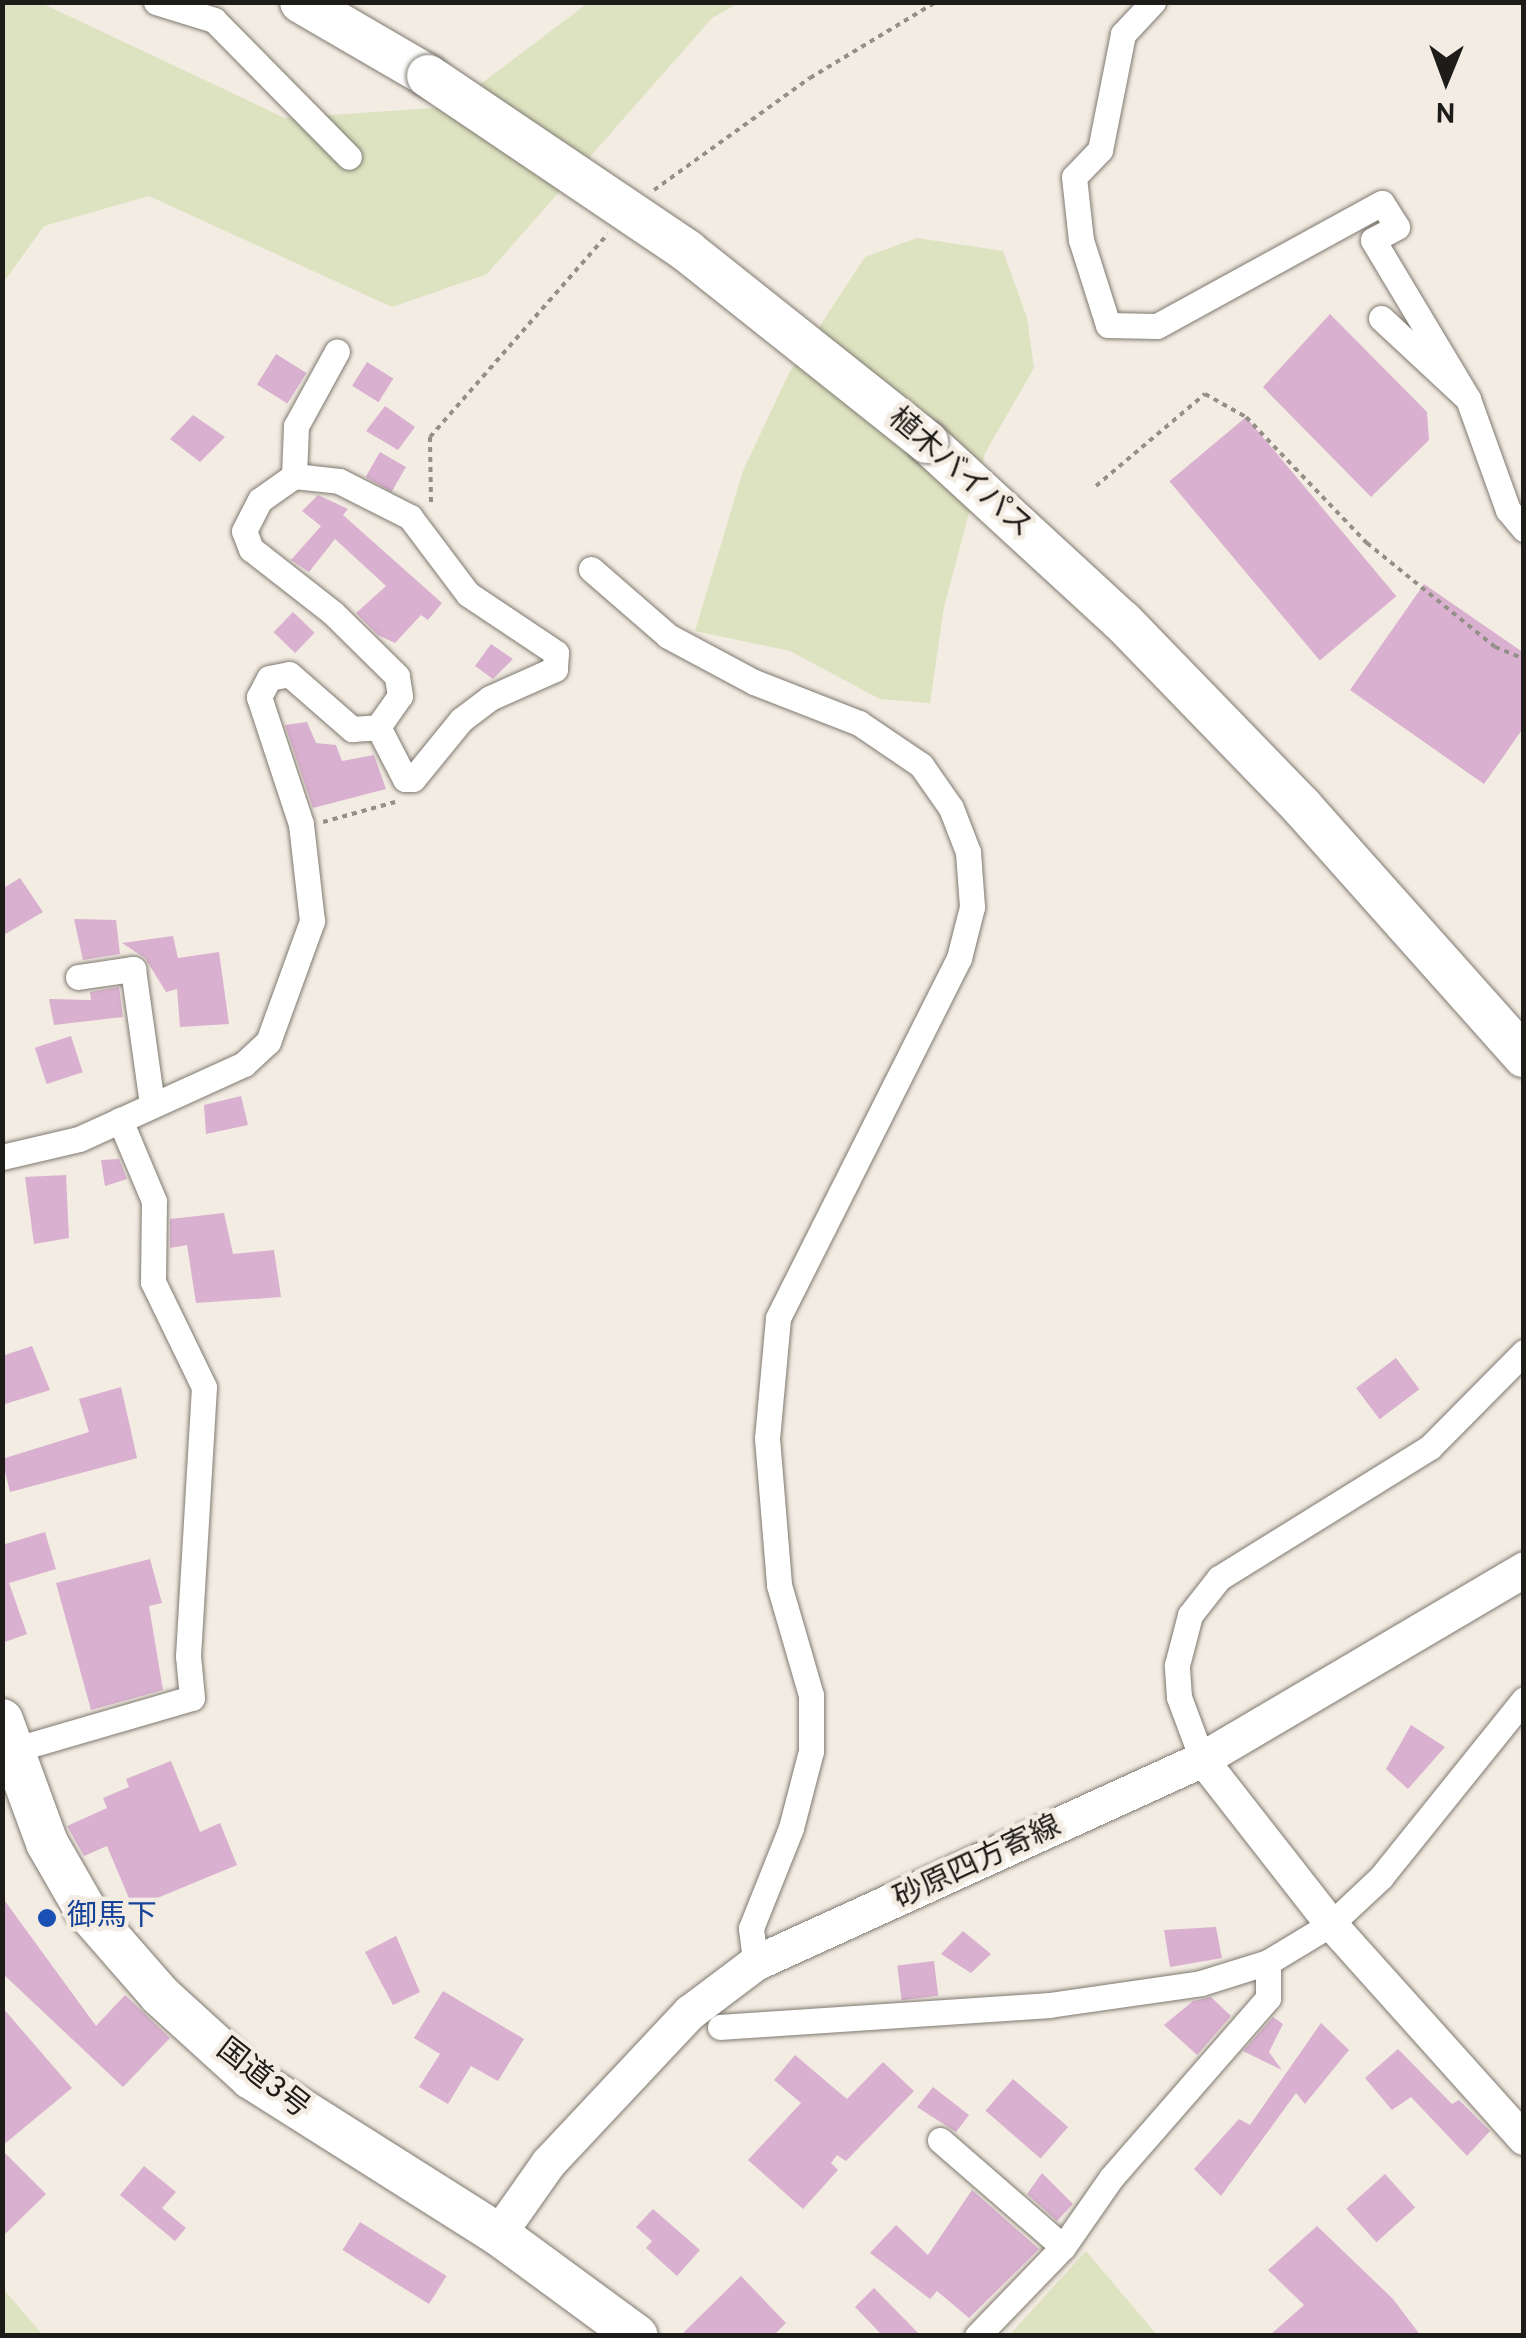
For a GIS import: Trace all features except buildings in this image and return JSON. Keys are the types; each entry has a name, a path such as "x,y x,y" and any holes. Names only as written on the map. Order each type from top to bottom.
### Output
{"highway":[{"name":"植木バイパス","path":"301,2 428,76 687,251 927,442 1122,621 1302,808 1524,1056"},
{"name":"国道3号","path":"8,1735 47,1843 85,1909 162,1996 251,2078 498,2234 637,2336"}],"main road":[{"name":"砂原四方寄線","path":"498,2234 548,2163 690,2012 755,1963 1202,1759 1524,1570"}],"street":[{"path":"156,2 214,20 349,158"},
{"path":"1153,2 1124,34 1100,150 1074,177 1081,240 1108,325 1158,326 1382,202 1397,227 1373,240 1468,399 1508,510 1524,529"},
{"path":"1382,318 1468,399"},
{"path":"294,476 296,426 336,351"},
{"path":"2,1157 79,1139 244,1064 268,1042 312,921 301,824 259,697 268,678 289,674 352,729 378,727 394,713 397,676 333,613 251,549 244,531 260,500 294,476 339,481 410,517 468,594 556,653 555,669 490,698 461,720 413,779 405,778 378,727"},
{"path":"591,568 668,636 754,682 859,723 921,765 951,808 968,852 972,907 959,958 826,1212 778,1318 767,1438 779,1585 812,1695 811,1751 792,1828 751,1928 755,1963"},
{"path":"78,977 133,970 152,1104"},
{"path":"8,1735 192,1698 188,1656 204,1387 154,1282 154,1200 120,1120"},
{"path":"1524,1352 1430,1448 1220,1578 1200,1603 1177,1665 1179,1697 1202,1759 1331,1924 1524,2139"},
{"path":"720,2027 1049,2005 1201,1983 1268,1962 1331,1924 1380,1877 1524,1699"},
{"path":"977,2336 1064,2247 1112,2178 1268,1998 1268,1962"},
{"path":"940,2140 1064,2247"}],"path":[{"path":"1096,486 1205,394 1246,417 1367,543 1494,647 1524,658"},
{"path":"301,824 396,801 413,779"}],"green space":[{"path":"3,3 41,3 285,118 450,107 588,3 739,3 712,18 487,274 392,307 149,196 44,226 3,283"},
{"path":"917,238 1003,251 1027,318 1034,368 985,453 944,607 930,703 880,699 790,651 695,631 743,471 789,373 865,257"},
{"path":"1086,2251 1157,2335 1009,2335 1014,2330"},
{"path":"3,2289 43,2335 3,2335"}],"place":[{"name":"御馬下","path":"47,1918"}]}
